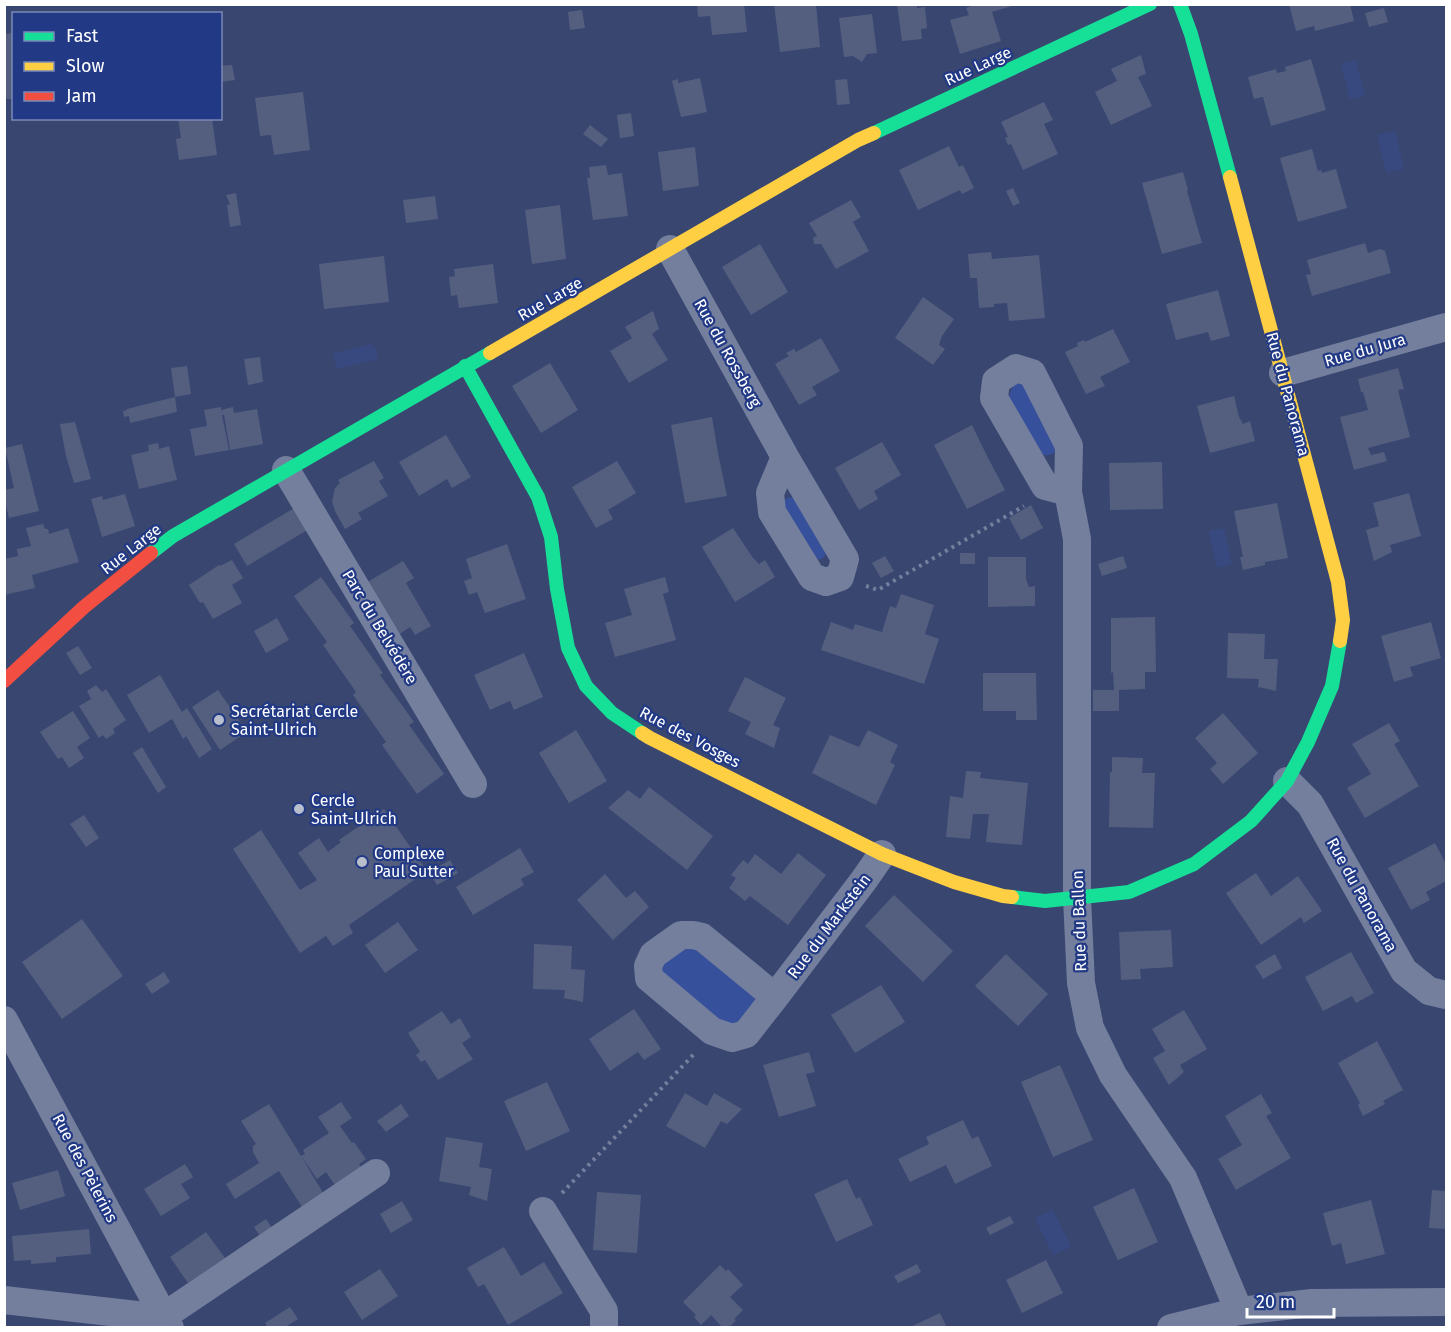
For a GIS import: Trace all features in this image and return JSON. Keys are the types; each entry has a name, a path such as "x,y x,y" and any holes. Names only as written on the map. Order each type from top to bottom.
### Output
{"street":[{"name":"Rue Large","path":"4,681 84,607 173,536 858,140 1150,4"},
{"name":"Rue du Panorama","path":"1077,898 1129,892 1194,864 1251,821 1287,781 1308,742 1332,686 1343,620 1338,582 1283,373 1191,33 1180,4"},
{"name":"Rue du Rossberg","path":"670,249 845,560 840,577"},
{"name":"Rue du Jura","path":"1283,373 1446,327"},
{"name":"Rue des Vosges","path":"465,366 538,497 551,537 557,589 568,648 586,686 612,713 650,738 882,854 954,882 1003,896 1045,901 1077,898"},
{"path":"785,457 770,493 772,512 812,577 826,582 840,577"},
{"name":"Parc du Belvédère","path":"286,470 473,784"},
{"name":"Rue du Ballon","path":"1057,489 1077,539 1077,898 1081,983 1090,1028 1113,1075 1183,1178 1239,1311"},
{"name":"Rue du Panorama","path":"1287,781 1310,804 1404,971 1429,991 1446,994"},
{"name":"Rue du Markstein","path":"712,1031 732,1038 746,1034 882,854"},
{"path":"712,1031 649,978 648,966 653,955 681,935 702,937 775,997"},
{"name":"Rue des Pèlerins","path":"4,1020 167,1322"},
{"path":"4,1300 146,1316 167,1322 376,1173"},
{"path":"543,1211 604,1311 604,1328"},
{"path":"1171,1328 1239,1311 1312,1303 1446,1302"}],"path":[{"path":"840,577 878,590 1057,489"},
{"path":"543,1211 570,1186 703,1044 712,1031"}],"shaded area":[{"path":"1356,60 1365,96 1350,100 1341,64"},
{"path":"1395,131 1404,169 1386,173 1377,135"},
{"path":"370,344 377,351 375,360 337,369 333,354"},
{"path":"1026,381 1061,443 1050,455 1040,453 1009,397 1014,385"},
{"path":"789,497 794,498 826,554 823,558 818,560 782,504"},
{"path":"1224,528 1232,564 1217,568 1209,531"},
{"path":"691,947 755,993 755,1001 738,1022 724,1025 664,974 662,970 664,958"},
{"path":"1053,1210 1071,1247 1053,1255 1035,1218"}],"building":[{"path":"697,4 744,4 747,32 712,35 710,16 698,17"},
{"path":"774,4 816,4 820,47 780,52"},
{"path":"897,4 917,4 917,8 925,7 927,28 921,29 922,39 902,41"},
{"path":"976,4 1015,5 992,12 1001,41 960,54 950,20 969,15 966,8"},
{"path":"1289,4 1350,4 1354,21 1315,31 1314,26 1296,31"},
{"path":"1384,8 1388,22 1369,27 1365,13"},
{"path":"582,10 585,28 570,30 568,12"},
{"path":"872,14 877,53 867,54 862,62 853,56 844,57 839,18"},
{"path":"12,33 12,99 4,99 4,34"},
{"path":"1141,55 1146,74 1138,77 1152,106 1111,125 1095,92 1117,81 1111,69"},
{"path":"1311,59 1326,110 1271,126 1263,97 1254,99 1248,77 1276,69 1277,73 1286,71 1285,67"},
{"path":"232,65 235,80 222,82 222,66"},
{"path":"700,78 707,112 681,117 672,81 678,79 678,83"},
{"path":"847,79 850,104 837,105 835,80"},
{"path":"303,92 310,150 274,155 271,135 260,136 255,98"},
{"path":"1044,102 1053,120 1044,124 1058,154 1023,170 1011,144 1008,145 1005,138 1008,137 1001,122"},
{"path":"631,113 634,136 620,138 617,115"},
{"path":"178,120 212,120 217,155 179,160 176,139 181,138"},
{"path":"590,125 608,139 601,147 583,134"},
{"path":"949,146 959,167 963,165 974,188 962,194 960,190 918,210 899,170"},
{"path":"695,147 699,186 663,191 658,152"},
{"path":"1312,149 1318,171 1321,170 1322,173 1336,169 1347,208 1298,222 1280,158"},
{"path":"606,165 608,175 622,173 628,216 593,220 587,178 590,178 589,167"},
{"path":"1183,172 1202,243 1162,254 1142,183"},
{"path":"1013,188 1020,203 1013,206 1006,191"},
{"path":"236,193 241,225 230,227 227,205 230,204 226,195"},
{"path":"435,196 438,219 406,223 403,200"},
{"path":"851,200 861,217 853,222 869,251 836,269 821,244 814,244 813,238 817,236 809,223"},
{"path":"560,205 566,259 532,264 525,210"},
{"path":"1365,243 1368,253 1380,249 1385,251 1391,273 1312,296 1306,275 1311,274 1307,260"},
{"path":"760,244 788,292 751,315 722,267"},
{"path":"991,252 992,259 1039,255 1045,318 1009,321 1007,303 979,308 977,278 970,278 968,254"},
{"path":"384,256 389,302 324,309 319,264"},
{"path":"493,264 498,303 459,308 457,295 451,296 449,277 455,276 454,269"},
{"path":"1218,290 1230,336 1211,341 1208,332 1176,340 1166,304"},
{"path":"923,297 954,319 942,336 939,345 945,349 933,365 895,338"},
{"path":"653,311 659,329 652,334 668,360 629,383 610,351 632,338 625,327"},
{"path":"1113,329 1130,362 1100,377 1105,386 1086,394 1065,352 1078,346 1077,343 1084,340 1085,342"},
{"path":"821,338 840,371 812,387 817,395 799,405 775,364 789,356 786,353 794,349 796,352"},
{"path":"260,357 263,382 248,385 244,359"},
{"path":"550,363 578,410 541,433 512,386"},
{"path":"187,366 191,394 175,397 171,368"},
{"path":"1398,368 1404,389 1398,390 1410,437 1368,448 1371,455 1384,452 1387,461 1354,470 1340,417 1368,410 1358,379"},
{"path":"1234,396 1239,417 1243,424 1250,421 1255,441 1210,453 1197,406"},
{"path":"175,397 177,412 130,423 129,416 124,417 123,411 127,409"},
{"path":"221,407 221,410 233,407 234,413 257,409 263,444 230,450 224,415 222,415 229,450 195,456 190,429 207,426 204,410"},
{"path":"712,417 727,496 685,503 671,425"},
{"path":"75,422 91,479 74,483 60,424"},
{"path":"972,425 1005,490 967,509 934,445"},
{"path":"446,435 471,477 452,488 447,479 419,496 399,462"},
{"path":"882,442 901,475 874,491 878,499 859,510 835,468"},
{"path":"158,443 159,449 169,446 177,480 139,489 131,455 149,451 148,445"},
{"path":"22,444 39,511 9,518 4,490 14,488 5,448"},
{"path":"374,461 384,478 379,481 388,496 358,513 362,519 345,529 332,502 335,488 340,483 338,480"},
{"path":"617,461 636,493 608,510 613,519 596,528 572,487"},
{"path":"1162,462 1163,509 1110,510 1109,463"},
{"path":"1409,493 1421,536 1390,545 1392,552 1374,561 1366,530 1379,526 1373,503"},
{"path":"125,494 135,526 102,537 91,499 102,496 103,500"},
{"path":"1277,503 1288,558 1265,562 1265,565 1243,570 1240,557 1243,557 1234,511"},
{"path":"1031,505 1043,528 1021,540 1009,518"},
{"path":"296,507 309,529 247,566 234,544"},
{"path":"43,524 49,534 68,528 79,562 32,575 35,588 4,595 4,559 18,556 17,549 31,546 26,528"},
{"path":"733,528 753,558 759,564 765,560 775,577 735,602 702,547"},
{"path":"507,544 526,599 485,613 477,592 469,595 464,581 472,578 466,559"},
{"path":"960,553 975,553 975,564 960,564"},
{"path":"885,556 894,571 881,578 872,563"},
{"path":"1123,556 1127,568 1102,576 1098,564"},
{"path":"988,557 1026,557 1026,579 1029,587 1035,586 1035,606 988,607"},
{"path":"232,560 243,578 232,585 242,603 213,619 189,585 219,565"},
{"path":"403,561 414,578 406,583 431,626 415,635 410,627 395,637 364,584"},
{"path":"321,577 354,623 350,626 383,673 380,675 414,722 409,725 444,774 417,794 382,745 386,742 353,695 356,692 323,645 327,642 294,596"},
{"path":"665,577 669,592 663,594 676,640 615,657 605,623 632,615 624,589"},
{"path":"901,594 934,605 925,634 939,639 924,684 821,650 831,622 853,630 855,624 882,632 890,606 896,608"},
{"path":"1155,617 1156,672 1145,672 1145,689 1119,690 1119,711 1093,711 1093,690 1114,690 1113,672 1111,673 1111,618"},
{"path":"277,618 289,640 266,653 254,631"},
{"path":"1431,622 1441,658 1410,667 1413,676 1394,682 1381,636"},
{"path":"1228,633 1265,634 1264,659 1278,659 1276,691 1258,687 1259,679 1227,678"},
{"path":"78,646 92,668 80,675 66,653"},
{"path":"524,653 543,697 514,710 510,701 490,710 474,675"},
{"path":"983,673 1036,673 1037,720 1016,720 1016,711 983,711"},
{"path":"160,675 182,712 187,708 212,749 199,758 186,736 183,739 172,719 149,733 127,695"},
{"path":"745,677 786,698 773,725 780,728 774,748 745,734 751,722 728,711"},
{"path":"96,685 102,692 106,689 126,720 113,729 115,733 106,739 103,735 99,738 79,706 91,699 87,691"},
{"name":"Secrétariat Cercle Saint-Ulrich","path":"218,690 247,732 220,750 192,707"},
{"path":"73,711 90,738 77,747 84,758 69,768 62,757 58,759 40,732"},
{"path":"1223,713 1258,753 1223,784 1210,769 1217,763 1195,738"},
{"path":"1389,723 1400,741 1394,744 1419,786 1365,818 1347,788 1371,774 1352,744"},
{"path":"576,730 607,781 569,803 539,753"},
{"path":"868,730 898,745 890,762 895,765 876,805 812,773 830,735 859,747"},
{"path":"142,747 166,787 158,793 133,753"},
{"path":"1112,757 1143,758 1142,773 1155,773 1153,828 1109,827"},
{"path":"966,771 981,772 980,778 1028,783 1022,845 986,842 989,814 973,814 970,839 946,837 950,796 963,798"},
{"path":"649,787 713,836 687,870 608,808 628,790 640,799"},
{"path":"384,809 427,871 349,925 353,933 333,946 326,936 300,953 233,849 261,830 300,890 317,880 298,853 319,838 328,852 341,842 339,840"},
{"path":"84,815 99,838 86,847 70,824"},
{"path":"1435,843 1446,864 1446,881 1426,892 1430,900 1411,910 1388,868"},
{"path":"520,848 534,872 521,879 524,885 473,915 456,887"},
{"path":"798,853 826,875 788,925 750,896 745,901 729,888 736,878 731,875 743,860 748,864 755,854 781,874"},
{"path":"450,860 458,873 437,885 432,870"},
{"path":"1256,873 1271,896 1298,876 1322,911 1304,923 1301,917 1261,945 1226,893"},
{"path":"605,874 626,898 635,891 649,907 613,940 577,900"},
{"path":"894,895 953,951 923,982 865,926"},
{"path":"82,919 123,976 62,1019 22,962"},
{"path":"398,922 418,950 385,973 365,945"},
{"path":"1171,930 1173,967 1140,969 1141,979 1121,980 1119,932"},
{"path":"534,944 572,946 571,969 585,970 583,1002 564,998 565,990 533,989"},
{"path":"1351,952 1374,993 1356,1003 1352,996 1323,1011 1305,977"},
{"path":"1006,954 1048,994 1018,1026 975,986"},
{"path":"1275,954 1282,968 1263,979 1255,966"},
{"path":"164,972 170,982 152,994 145,984"},
{"path":"881,985 905,1022 855,1053 831,1015"},
{"path":"634,1009 661,1049 644,1060 638,1052 610,1071 589,1039"},
{"path":"1184,1010 1207,1049 1180,1065 1184,1072 1169,1085 1153,1058 1165,1051 1152,1029"},
{"path":"442,1011 451,1024 460,1018 471,1037 462,1043 473,1059 438,1080 425,1060 421,1062 416,1055 420,1052 408,1033"},
{"path":"1377,1041 1403,1090 1383,1101 1385,1104 1363,1116 1358,1105 1360,1103 1338,1063"},
{"path":"809,1052 815,1072 806,1074 816,1106 779,1117 763,1065"},
{"path":"1060,1065 1093,1140 1053,1157 1021,1082"},
{"path":"547,1082 570,1131 526,1151 504,1101"},
{"path":"685,1093 707,1106 714,1093 742,1109 727,1124 721,1121 705,1148 666,1126"},
{"path":"1261,1094 1272,1113 1266,1116 1291,1158 1236,1190 1218,1159 1242,1145 1225,1116"},
{"path":"341,1102 352,1118 340,1126 366,1159 359,1164 363,1170 337,1188 326,1172 317,1179 301,1156 305,1154 303,1150 329,1133 318,1117"},
{"path":"269,1104 325,1196 304,1210 279,1171 235,1199 226,1184 259,1163 253,1152 253,1146 256,1144 241,1121"},
{"path":"401,1104 409,1116 386,1132 377,1121"},
{"path":"963,1120 972,1139 978,1136 992,1166 955,1184 946,1165 910,1182 898,1159 929,1144 926,1137"},
{"path":"446,1137 483,1143 479,1167 492,1169 487,1201 469,1195 471,1187 439,1181"},
{"path":"185,1164 193,1177 181,1184 190,1198 161,1216 144,1189"},
{"path":"58,1170 65,1196 20,1210 12,1183"},
{"path":"847,1179 856,1199 860,1197 873,1225 836,1242 814,1194"},
{"path":"1134,1188 1158,1242 1118,1260 1093,1207"},
{"path":"1432,1190 1446,1191 1446,1229 1429,1228"},
{"path":"597,1192 641,1195 637,1253 593,1250"},
{"path":"1371,1200 1385,1254 1346,1264 1341,1243 1332,1246 1323,1213"},
{"path":"402,1201 413,1220 391,1233 380,1214"},
{"path":"1010,1216 1014,1223 990,1235 986,1228"},
{"path":"266,1219 274,1231 262,1239 254,1227"},
{"path":"89,1229 91,1254 56,1257 56,1262 31,1264 31,1260 14,1261 12,1236"},
{"path":"206,1232 225,1258 188,1283 170,1257"},
{"path":"504,1247 521,1276 544,1262 563,1293 508,1325 484,1284 478,1287 467,1268"},
{"path":"1046,1260 1063,1293 1022,1313 1006,1280"},
{"path":"917,1264 921,1272 898,1283 894,1276"},
{"path":"720,1265 726,1271 728,1269 743,1285 730,1297 743,1310 729,1328 723,1328 711,1315 701,1325 694,1317 696,1315 683,1302"},
{"path":"380,1269 398,1296 362,1320 344,1292"},
{"path":"290,1307 298,1319 284,1328 268,1328 265,1323"},
{"path":"940,1313 947,1328 908,1328"}],"traffic: fast":[{"path":"874,133 1150,4"},
{"path":"1180,4 1191,34 1230,177"},
{"path":"151,553 173,536 490,353"},
{"path":"465,366 538,497 551,537 557,589 568,648 586,686 612,713 642,733"},
{"path":"1012,897 1045,901 1129,892 1194,864 1251,821 1287,781 1308,742 1332,686 1340,641"}],"traffic: slow":[{"path":"490,353 858,140 874,133"},
{"path":"1230,177 1338,582 1343,620 1340,641"},
{"path":"642,733 882,854 954,882 1012,897"}],"traffic: jam":[{"path":"4,681 84,607 151,553"}],"place":[{"name":"Secrétariat Cercle Saint-Ulrich","path":"219,720"},
{"name":"Cercle Saint-Ulrich","path":"299,809"},
{"name":"Complexe Paul Sutter","path":"362,862"}]}
